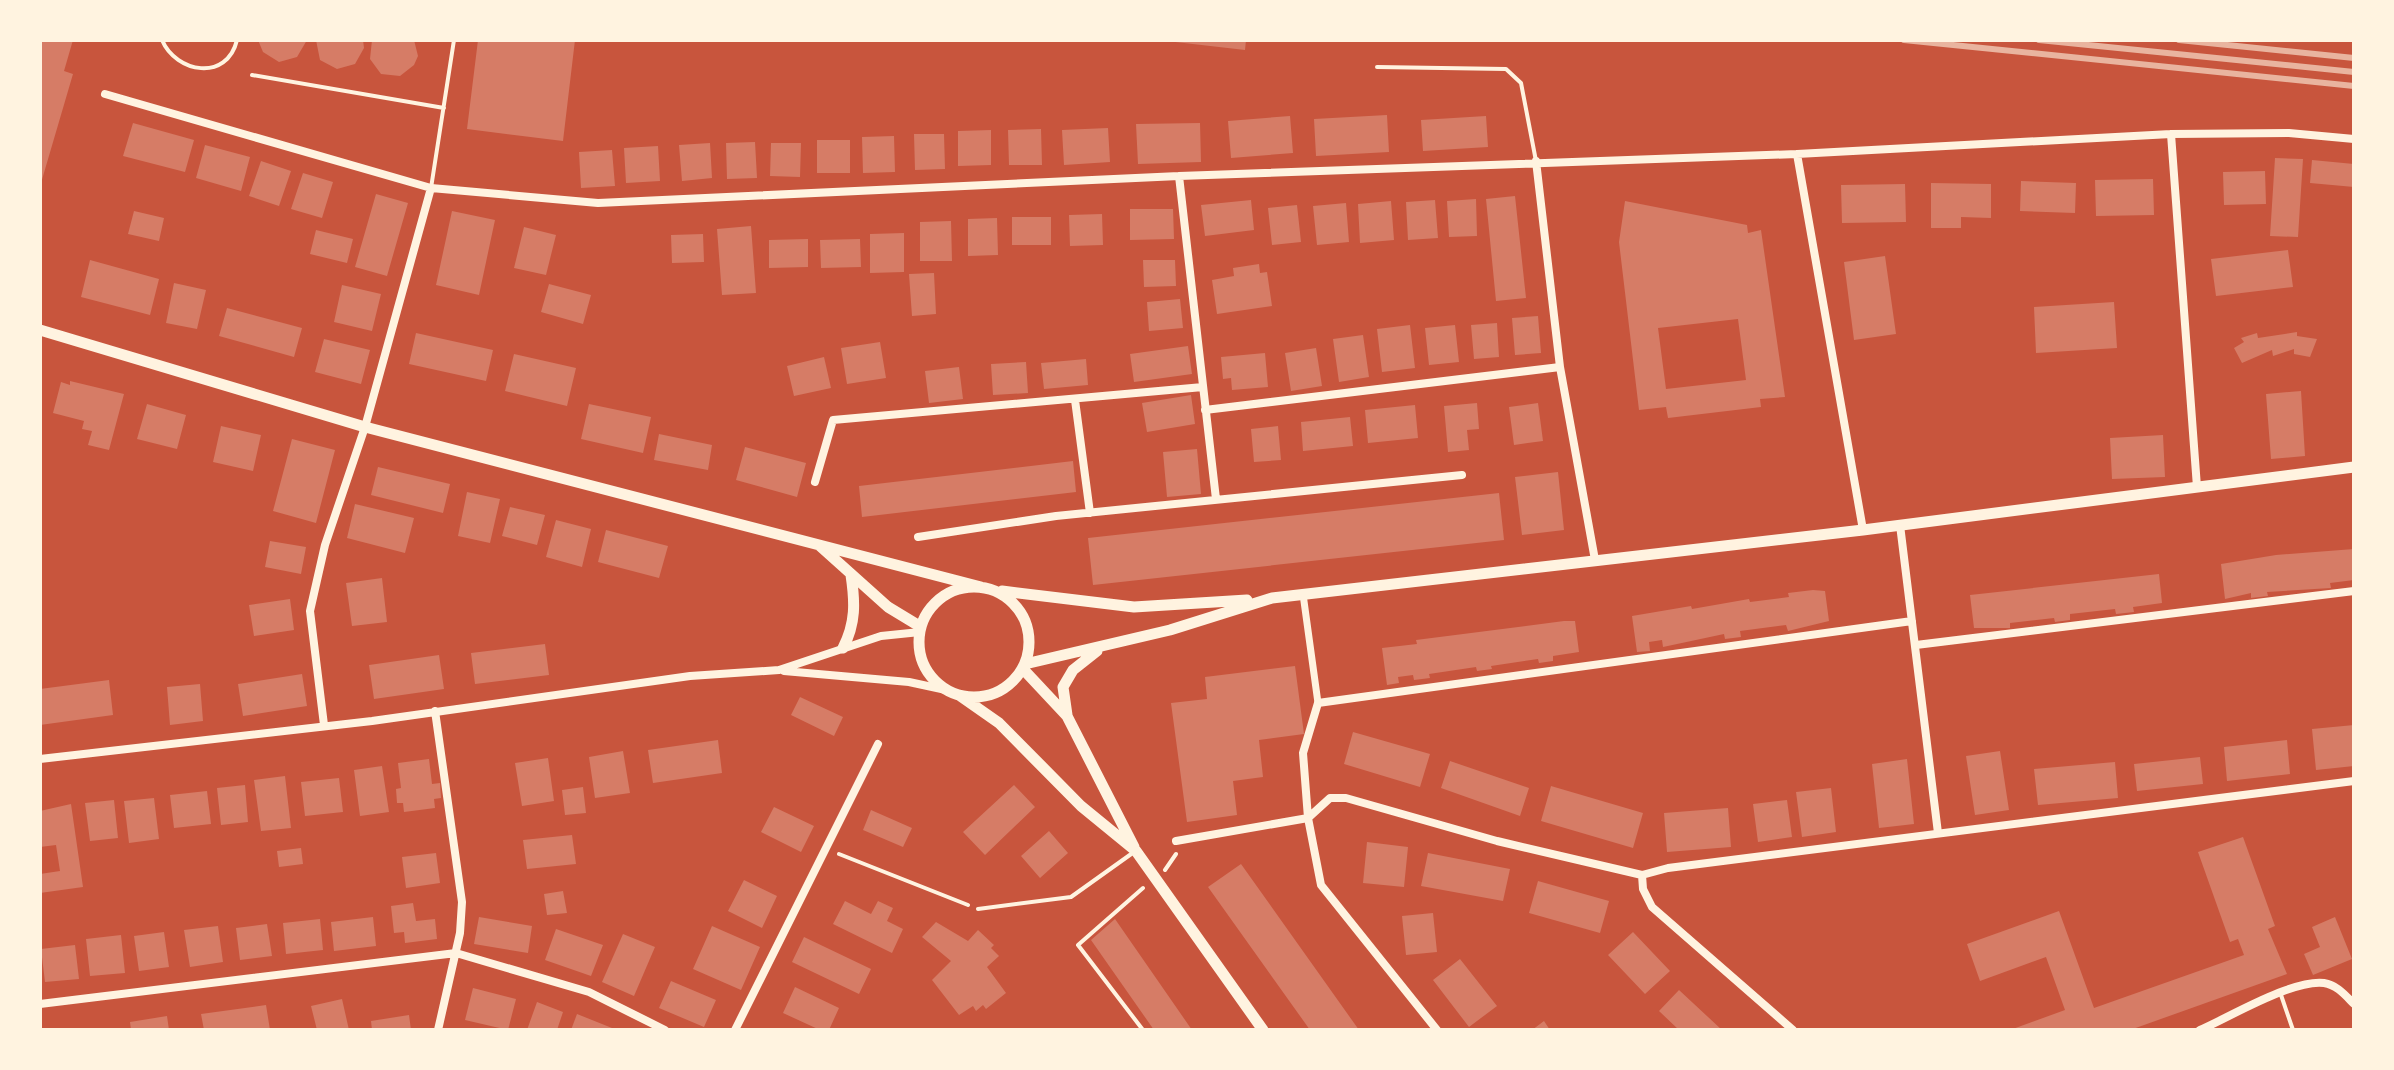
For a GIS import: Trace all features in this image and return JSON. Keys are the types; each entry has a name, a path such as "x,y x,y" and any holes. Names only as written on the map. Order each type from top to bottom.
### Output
{"street":[{"path":"105,94 431,188 598,203 1536,161 1797,154 2171,134 2289,133 2354,139"},
{"path":"2171,134 2197,487"},
{"path":"1797,154 1863,530"},
{"path":"1536,161 1560,367 1595,560"},
{"path":"1179,176 1216,499"},
{"path":"324,725 310,611 325,545 365,427 431,188"},
{"path":"40,330 365,427 987,588 1067,602 1134,607 1184,607 1272,598 1863,530 2354,467"},
{"path":"1205,410 1560,367"},
{"path":"815,482 833,420 1203,387"},
{"path":"1075,400 1090,513"},
{"path":"918,537 1090,513 1462,475"},
{"path":"1900,525 1938,833"},
{"path":"817,543 888,607 920,630"},
{"path":"843,648 851,633 855,607 851,574"},
{"path":"946,690 924,666 920,630 937,601 950,592 987,588 1009,599 1025,620 1030,647 1024,667"},
{"path":"1916,645 2354,591"},
{"path":"1303,594 1318,703 1303,753 1308,818 1321,885 1437,1030"},
{"path":"40,759 435,711 690,676 779,670 909,682 971,698 996,693 1024,667 1272,598"},
{"path":"1318,703 1912,621"},
{"path":"779,670 881,636 920,630"},
{"path":"1067,716 1063,687 1073,670 1104,647"},
{"path":"1024,667 1067,716 1136,851 1263,1030"},
{"path":"959,695 999,723 1081,806 1136,851"},
{"path":"435,711 462,902 456,953 438,1030"},
{"path":"735,1030 878,744"},
{"path":"1176,841 1308,818 1330,798 1346,798 1497,841 1642,875 1668,868 2354,781"},
{"path":"1642,875 1643,889 1652,907 1793,1030"},
{"path":"40,1004 456,953 589,992 665,1030"},
{"path":"2200,1030 2305,984 2325,983 2338,988 2354,1004"}],"lane":[{"path":"162,40 167,53 179,63 194,69 224,62 234,50 237,40"},
{"path":"431,188 454,40"},
{"path":"1377,67 1506,69 1521,83 1536,161"},
{"path":"252,75 444,108"},
{"path":"2354,224 2354,238"},
{"path":"978,909 1071,897 1136,851"},
{"path":"2280,994 2293,1030"}],"path":[{"path":"1143,1030 1078,945 1172,864 1176,841"},
{"path":"825,849 978,909"}],"building":[{"path":"40,40 73,40 64,71 73,74 41,183"},
{"path":"258,40 307,40 297,57 279,62 263,52"},
{"path":"316,40 363,40 364,48 355,64 337,69 320,60"},
{"path":"372,40 414,40 418,56 414,65 400,76 381,74 370,59"},
{"path":"478,40 575,40 563,141 467,129"},
{"path":"1158,40 1246,40 1245,50"},
{"path":"1387,115 1389,152 1316,156 1314,119"},
{"path":"1290,116 1293,153 1231,158 1228,121"},
{"path":"1486,116 1488,147 1423,151 1421,120"},
{"path":"133,123 194,140 185,172 123,156"},
{"path":"1200,123 1201,162 1138,164 1136,124"},
{"path":"1108,128 1110,162 1064,165 1062,130"},
{"path":"1041,129 1042,165 1009,165 1008,130"},
{"path":"991,130 991,165 958,166 958,131"},
{"path":"914,134 944,134 945,169 915,170"},
{"path":"894,136 895,172 863,173 862,137"},
{"path":"817,140 850,140 850,173 817,173"},
{"path":"755,142 757,178 727,179 726,143"},
{"path":"710,143 712,178 682,181 679,145"},
{"path":"771,143 801,143 800,177 770,176"},
{"path":"205,145 250,157 241,191 196,178"},
{"path":"658,146 660,181 626,183 624,148"},
{"path":"612,150 615,186 581,188 579,152"},
{"path":"2275,158 2303,159 2298,237 2270,236"},
{"path":"2312,160 2354,164 2354,187 2310,183"},
{"path":"261,161 291,171 279,206 249,196"},
{"path":"2265,171 2266,204 2224,205 2223,172"},
{"path":"303,173 333,182 322,218 291,209"},
{"path":"2153,179 2154,215 2096,216 2095,180"},
{"path":"2021,181 2076,183 2075,213 2020,211"},
{"path":"1931,183 1991,184 1991,218 1961,217 1961,228 1931,228"},
{"path":"1905,184 1906,222 1842,223 1841,185"},
{"path":"376,194 408,203 387,276 355,267"},
{"path":"1515,196 1526,298 1496,301 1486,199"},
{"path":"1476,199 1477,236 1449,237 1447,201"},
{"path":"1251,200 1254,230 1205,236 1201,205"},
{"path":"1435,200 1438,238 1408,240 1406,202"},
{"path":"1391,201 1394,240 1360,243 1358,204"},
{"path":"1625,201 1747,225 1748,233 1761,230 1785,397 1760,399 1761,407 1668,418 1666,407 1639,410 1619,242","holes":["1738,319 1746,380 1666,389 1658,328"]},
{"path":"1346,203 1349,242 1317,245 1313,206"},
{"path":"1297,205 1301,242 1272,245 1268,208"},
{"path":"1130,209 1173,209 1174,239 1130,240"},
{"path":"134,211 164,218 159,241 128,234"},
{"path":"452,211 495,220 479,295 436,285"},
{"path":"1102,214 1103,245 1070,246 1069,215"},
{"path":"1012,217 1051,217 1051,245 1012,245"},
{"path":"997,218 998,255 968,256 968,219"},
{"path":"951,221 952,261 920,261 920,222"},
{"path":"751,226 756,293 722,295 717,229"},
{"path":"524,227 556,235 546,275 514,268"},
{"path":"316,230 353,239 347,263 310,254"},
{"path":"904,233 904,272 870,273 870,234"},
{"path":"703,234 704,262 672,263 671,235"},
{"path":"808,239 808,267 769,268 769,240"},
{"path":"860,239 861,267 821,268 820,240"},
{"path":"2288,250 2293,287 2216,296 2211,259"},
{"path":"1885,256 1896,334 1854,340 1844,262"},
{"path":"90,260 159,279 150,315 81,297"},
{"path":"1143,260 1175,260 1176,286 1144,287"},
{"path":"1259,264 1260,273 1267,272 1272,306 1217,314 1212,280 1234,276 1233,268"},
{"path":"934,273 936,314 912,316 909,274"},
{"path":"174,283 206,290 197,329 166,323"},
{"path":"549,284 591,295 583,324 541,312"},
{"path":"342,285 381,294 372,331 334,322"},
{"path":"1180,299 1183,328 1149,331 1147,302"},
{"path":"2114,302 2117,348 2036,353 2034,307"},
{"path":"227,308 302,328 294,357 219,336"},
{"path":"1538,316 1541,353 1515,355 1512,318"},
{"path":"1497,323 1499,357 1474,359 1471,325"},
{"path":"1410,325 1415,368 1382,372 1377,329"},
{"path":"1455,325 1459,362 1429,365 1425,328"},
{"path":"2297,332 2297,336 2317,339 2310,357 2294,354 2294,349 2273,356 2272,350 2242,363 2234,348 2244,342 2241,338 2257,333 2258,338"},
{"path":"416,333 493,350 486,381 409,364"},
{"path":"1363,335 1369,377 1339,382 1333,339"},
{"path":"324,339 370,350 361,384 315,372"},
{"path":"880,342 886,378 847,384 841,348"},
{"path":"1188,346 1192,374 1134,382 1130,354"},
{"path":"1316,348 1322,386 1291,391 1285,353"},
{"path":"1265,353 1268,387 1232,390 1231,378 1223,379 1221,357"},
{"path":"514,354 576,368 567,406 505,391"},
{"path":"824,357 831,388 794,396 787,366"},
{"path":"1086,359 1088,385 1044,389 1041,363"},
{"path":"1026,362 1028,393 993,395 991,364"},
{"path":"959,367 963,399 929,403 925,371"},
{"path":"70,381 124,394 109,450 88,445 92,431 82,429 84,421 53,413 61,382 70,385"},
{"path":"2301,391 2305,456 2271,459 2266,394"},
{"path":"1191,395 1195,424 1147,432 1142,403"},
{"path":"1477,403 1479,429 1467,430 1469,450 1448,452 1444,406"},
{"path":"1538,403 1543,441 1514,445 1509,407"},
{"path":"147,404 186,415 177,449 137,439"},
{"path":"589,404 651,417 643,453 581,439"},
{"path":"1415,405 1418,438 1368,443 1365,410"},
{"path":"1350,417 1353,446 1303,451 1301,422"},
{"path":"221,426 261,435 253,471 213,462"},
{"path":"1278,426 1281,460 1254,462 1251,429"},
{"path":"659,434 712,445 708,470 654,460"},
{"path":"2163,435 2165,477 2112,479 2110,438"},
{"path":"292,439 335,450 316,523 273,511"},
{"path":"745,447 806,463 797,497 736,480"},
{"path":"1197,449 1201,494 1167,497 1163,452"},
{"path":"1073,461 1076,492 862,517 859,486"},
{"path":"378,467 450,484 443,513 371,495"},
{"path":"1558,472 1564,530 1522,535 1515,477"},
{"path":"467,492 500,499 490,543 458,536"},
{"path":"1499,493 1504,540 1093,585 1088,538"},
{"path":"355,504 414,518 405,553 347,538"},
{"path":"510,507 545,515 537,545 502,536"},
{"path":"556,520 591,529 582,567 546,557"},
{"path":"606,530 668,546 659,578 598,562"},
{"path":"270,541 306,547 301,574 265,567"},
{"path":"2354,549 2354,580 2330,583 2331,588 2267,592 2268,596 2251,598 2251,593 2225,599 2221,564 2276,555"},
{"path":"2159,574 2162,603 2133,607 2134,612 2116,614 2115,609 2070,614 2070,620 2055,622 2054,618 2010,623 2010,628 1974,628 1970,595"},
{"path":"382,578 387,622 352,626 346,583"},
{"path":"1825,591 1829,621 1788,631 1786,625 1740,631 1741,637 1725,639 1724,634 1663,647 1662,640 1649,642 1650,651 1637,652 1632,616 1691,606 1692,609 1749,599 1750,602 1789,597 1788,593"},
{"path":"290,599 294,630 254,636 249,605"},
{"path":"1575,621 1579,652 1553,656 1553,661 1539,663 1538,659 1477,671 1476,667 1429,674 1430,678 1414,680 1413,675 1398,677 1399,683 1387,685 1382,648 1417,644 1416,640"},
{"path":"545,644 549,675 475,684 471,653"},
{"path":"439,655 444,689 374,699 369,665"},
{"path":"1295,666 1304,734 1259,740 1263,777 1233,781 1237,815 1187,822 1171,703 1207,699 1205,677"},
{"path":"302,674 307,706 243,716 238,684"},
{"path":"109,680 113,715 40,725 40,689"},
{"path":"200,684 203,721 170,725 167,687"},
{"path":"800,697 843,717 834,736 791,715"},
{"path":"2354,725 2354,766 2316,770 2312,729"},
{"path":"1353,732 1430,754 1420,787 1344,764"},
{"path":"718,740 722,773 653,783 648,750"},
{"path":"2287,740 2290,774 2227,781 2224,747"},
{"path":"623,751 630,793 595,798 589,757"},
{"path":"2000,751 2009,810 1975,815 1966,756"},
{"path":"2200,757 2203,784 2137,791 2134,764"},
{"path":"548,758 554,801 522,806 515,763"},
{"path":"429,759 432,784 440,783 441,798 434,799 435,808 404,812 403,803 397,803 396,789 401,788 398,763"},
{"path":"1907,759 1914,824 1879,828 1872,764"},
{"path":"1450,761 1529,788 1520,816 1441,788"},
{"path":"2115,762 2118,798 2038,805 2034,769"},
{"path":"382,766 389,812 360,816 354,770"},
{"path":"285,776 291,828 261,831 254,780"},
{"path":"339,778 343,812 305,816 301,782"},
{"path":"245,785 248,822 221,825 217,788"},
{"path":"1014,785 1035,807 985,855 963,832"},
{"path":"1551,786 1643,813 1633,848 1541,821"},
{"path":"583,787 586,813 565,815 562,790"},
{"path":"1831,788 1836,832 1802,837 1796,792"},
{"path":"207,791 211,824 174,828 170,795"},
{"path":"154,798 159,839 129,843 124,801"},
{"path":"114,800 118,838 90,841 85,803"},
{"path":"1787,800 1792,837 1758,842 1753,804"},
{"path":"71,804 83,887 40,893 40,874 60,871 56,845 40,847 40,811"},
{"path":"774,807 814,826 801,852 761,832"},
{"path":"1728,808 1731,847 1667,852 1664,813"},
{"path":"871,810 912,828 903,847 863,830"},
{"path":"1049,831 1068,853 1040,878 1021,856"},
{"path":"572,835 576,864 527,869 523,840"},
{"path":"2243,837 2275,926 2268,929 2287,974 2130,1030 2010,1030 2065,1010 2046,957 1980,981 1967,944 2059,911 2094,1008 2244,955 2238,939 2230,942 2198,852"},
{"path":"1367,842 1408,847 1404,887 1363,883"},
{"path":"301,848 303,864 279,867 277,851"},
{"path":"436,853 440,883 406,888 402,857"},
{"path":"1428,853 1510,869 1503,901 1421,886"},
{"path":"1241,864 1359,1030 1310,1030 1208,887"},
{"path":"744,880 777,896 762,928 728,911"},
{"path":"1538,881 1609,901 1600,933 1529,913"},
{"path":"563,891 567,913 547,915 544,894"},
{"path":"845,901 871,914 878,901 893,908 887,921 903,929 892,953 833,924"},
{"path":"413,903 416,921 435,919 437,939 405,943 404,932 394,933 391,906"},
{"path":"1433,913 1437,952 1406,955 1402,916"},
{"path":"373,917 376,946 334,951 331,922"},
{"path":"479,917 532,926 528,953 474,944"},
{"path":"2335,917 2352,959 2313,975 2304,954 2320,947 2312,927"},
{"path":"320,919 323,950 286,954 283,923"},
{"path":"1115,919 1192,1030 1154,1030 1091,940"},
{"path":"936,922 968,941 978,930 994,945 991,948 999,956 987,967 1006,993 986,1009 983,1005 976,1011 973,1006 959,1015 932,980 951,961 922,937"},
{"path":"267,924 272,956 240,960 236,928"},
{"path":"218,926 223,962 190,967 184,930"},
{"path":"712,926 760,947 741,990 693,969"},
{"path":"556,929 603,945 591,976 545,960"},
{"path":"164,932 169,967 139,971 134,936"},
{"path":"1633,932 1670,971 1645,994 1608,955"},
{"path":"623,934 655,947 634,996 602,982"},
{"path":"121,935 125,973 90,976 86,939"},
{"path":"804,937 871,969 859,994 792,962"},
{"path":"75,945 79,979 45,982 41,949"},
{"path":"1460,959 1497,1006 1469,1027 1433,980"},
{"path":"671,981 716,1000 704,1027 659,1008"},
{"path":"795,987 839,1008 829,1030 820,1030 783,1013"},
{"path":"473,988 516,999 508,1030 465,1020"},
{"path":"1679,990 1722,1030 1679,1030 1659,1011"},
{"path":"342,999 349,1030 317,1030 311,1006"},
{"path":"537,1002 563,1012 557,1030 527,1030"},
{"path":"266,1005 270,1030 204,1030 201,1014"},
{"path":"577,1014 617,1030 571,1030"},
{"path":"409,1015 411,1030 372,1030 371,1021"},
{"path":"167,1016 169,1030 131,1030 130,1022"},
{"path":"1544,1021 1550,1030 1532,1030"}],"railway":[{"path":"1904,40 2354,86"},
{"path":"2039,40 2354,72"},
{"path":"2179,40 2354,58"}]}
